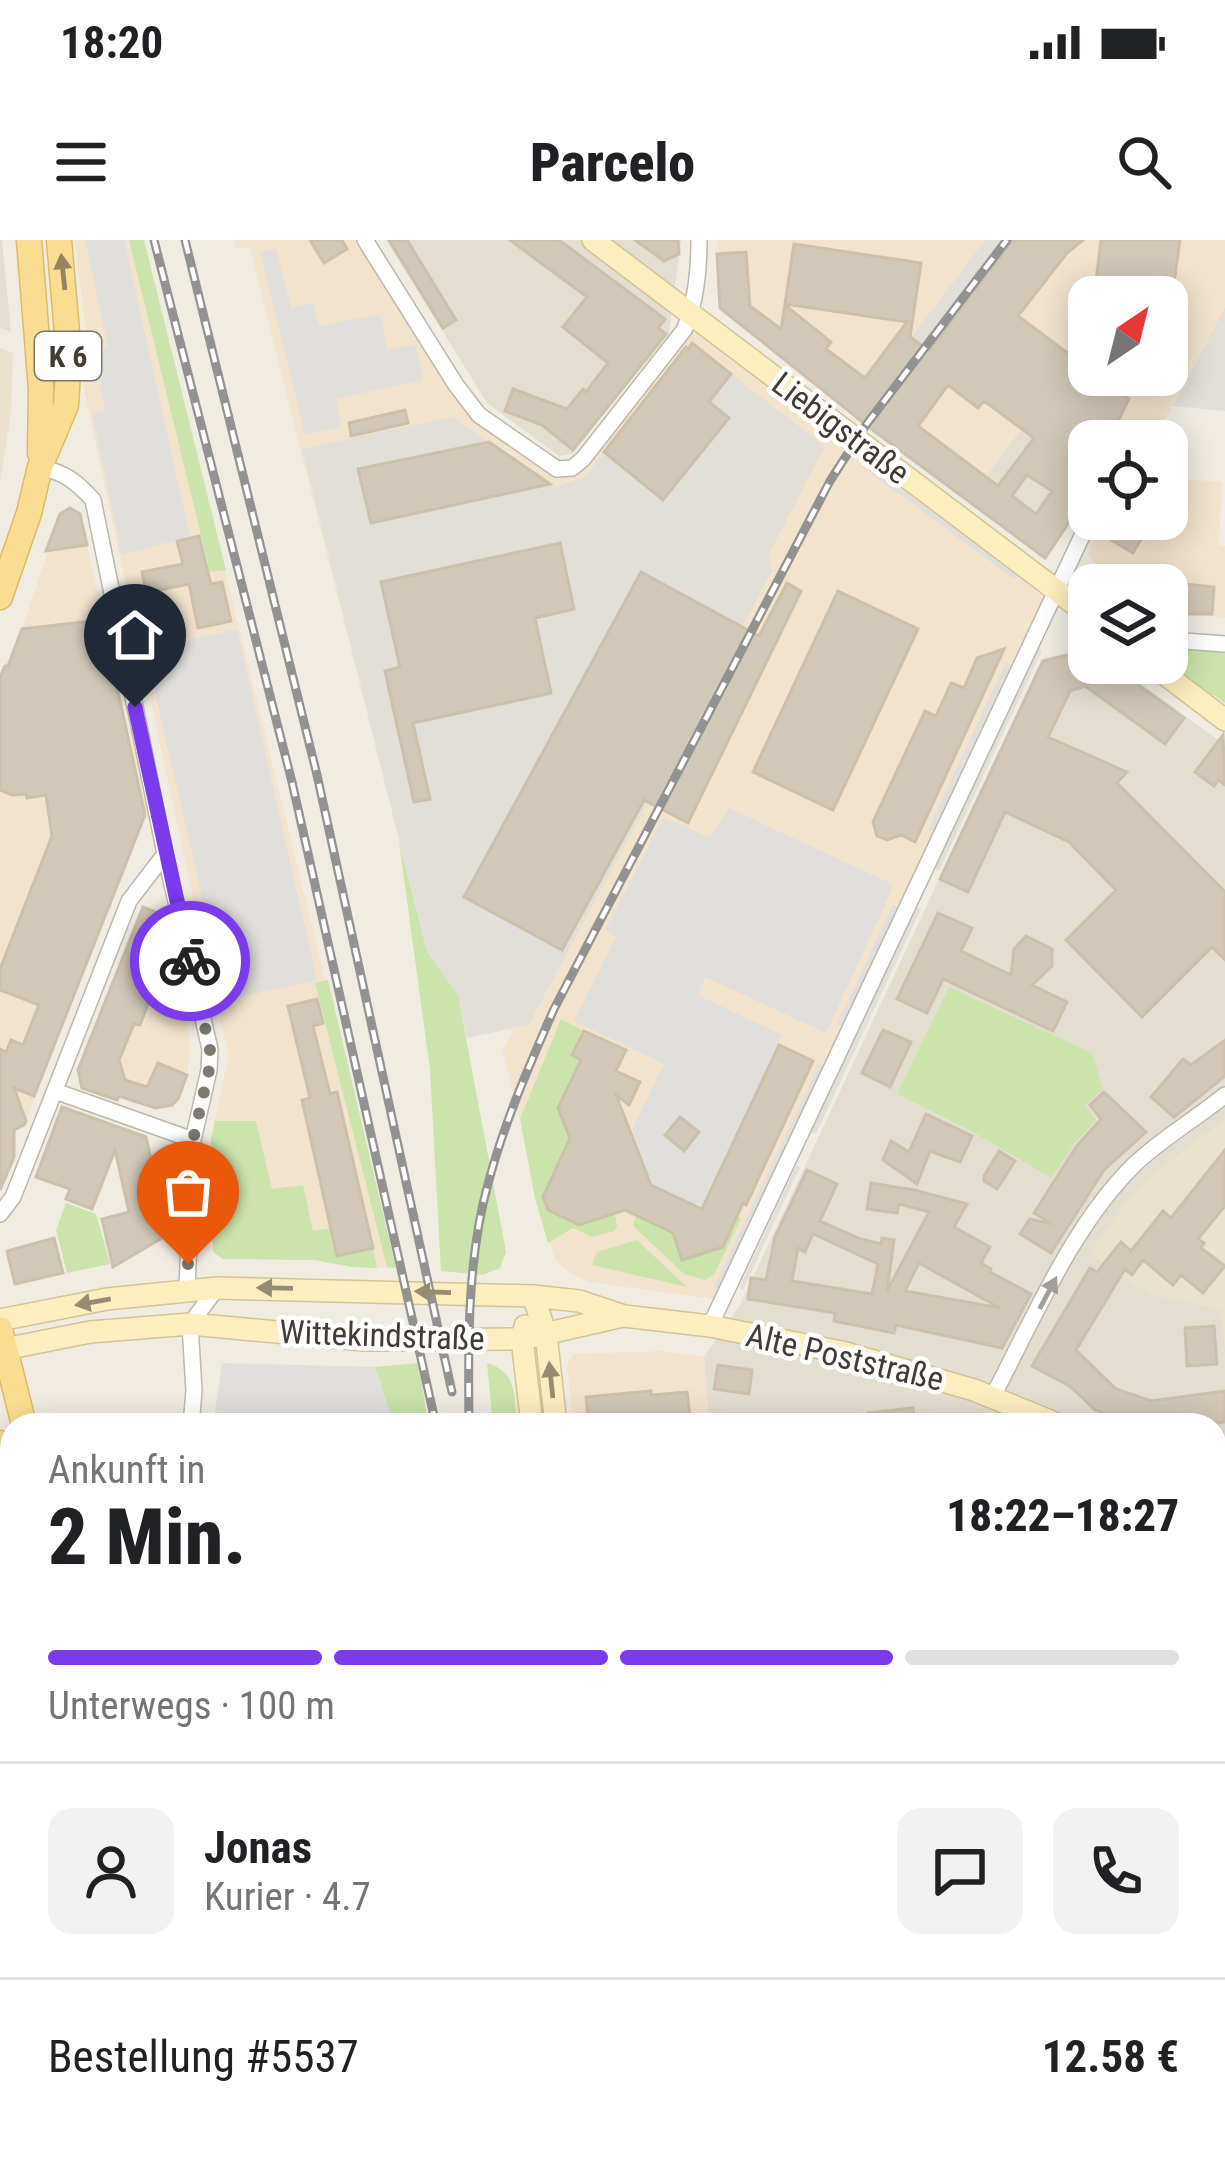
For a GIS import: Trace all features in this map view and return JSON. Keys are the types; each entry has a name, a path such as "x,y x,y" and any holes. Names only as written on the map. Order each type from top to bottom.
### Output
{"main road":[{"name":"K 6","path":"28,240 40,370 40,467"},
{"name":"K 6","path":"0,597 40,467 66,405 68,336 59,240"},
{"name":"Liebigstraße","path":"593,240 1068,599"},
{"path":"1183,684 1225,720"},
{"name":"Wittekindstraße","path":"1,1338 106,1299 187,1289 533,1297"},
{"name":"Alte Poststraße","path":"533,1297 579,1301 624,1316 710,1326 846,1352 993,1396 1032,1413"},
{"path":"533,1297 546,1334 555,1413"},
{"path":"531,1413 523,1339 533,1297"},
{"name":"Alte Poststraße","path":"546,1334 624,1316"},
{"name":"Wittekindstraße","path":"1,1338 190,1324 363,1340 523,1339 546,1334"},
{"path":"1,1338 21,1413"}],"street":[{"path":"365,240 479,415 557,469 572,468 583,459 684,330 691,313 699,240"},
{"path":"40,467 76,481 93,500 210,1049 193,1140 187,1289"},
{"path":"710,1326 1080,540"},
{"path":"1188,641 1225,644"},
{"path":"0,1214 13,1197 128,901 165,854"},
{"path":"55,1090 193,1140"},
{"path":"993,1396 1058,1273 1111,1190 1137,1162 1225,1095"},
{"path":"192,1413 190,1324 217,1288"}],"shaded area":[{"path":"2,240 11,332 0,328"},
{"path":"75,240 144,240 396,1268 315,1260 223,1259 213,1252 211,1139 229,1054 83,385 87,343"},
{"path":"85,240 124,240 190,536 122,555 92,414 105,410 93,351 108,347"},
{"path":"234,240 365,240 479,415 557,469 571,468 691,313 1056,589 722,1300 588,1282 556,1260 535,1198 502,1051 511,1029 467,1038 458,995 427,952 250,248 237,249"},
{"path":"386,240 681,240 669,334 572,454 559,456 487,403"},
{"path":"718,240 985,240 853,414 722,312"},
{"path":"985,240 1013,240 870,428 853,414"},
{"path":"1013,240 1225,240 1225,307 1188,376 1188,276 1068,276 1068,396 1177,396 1164,420 1068,420 1068,427 1037,406 968,500 870,428"},
{"path":"276,249 291,308 313,303 319,326 380,314 388,350 416,344 423,380 336,399 342,427 305,435 260,252"},
{"path":"1225,307 1225,411 1173,406 1178,396 1188,396 1188,377"},
{"path":"0,348 13,353 11,413 0,482"},
{"path":"731,374 825,446 768,556 772,571 529,1024 467,1038 458,995 427,952 302,449 453,417 556,487 585,477 604,452 663,500 729,418 709,402"},
{"path":"1038,406 1068,450 1068,522 1045,558 968,500"},
{"path":"872,468 1017,575 1014,579 869,472"},
{"path":"1188,480 1222,482 1219,545 1225,546 1225,617 1188,615 1188,564 1094,564 1088,553 1095,540 1188,540"},
{"path":"70,508 80,514 147,810 26,1121 14,1128 14,1157 0,1182 0,678 22,629 60,514"},
{"path":"237,629 317,980 226,1000 145,650"},
{"path":"1037,647 1042,650 939,871 934,868"},
{"path":"1068,652 1068,684 1142,684 1225,745 1225,1413 708,1413 704,1357 740,1305 1042,659"},
{"path":"1006,662 1011,665 933,832 928,830"},
{"path":"729,808 894,885 826,1033 705,977 698,995 782,1035 702,1207 652,1184 632,1130 664,1064 574,1021 616,937 605,930 664,817 710,838"},
{"path":"893,905 898,907 842,1026 837,1024"},
{"path":"143,907 165,916 191,1047 178,1099 155,1108 82,1088 78,1070"},
{"path":"916,907 921,909 816,1134 811,1132"},
{"path":"819,1065 823,1067 719,1289 714,1287"},
{"path":"1225,1119 1225,1349 1220,1310 1149,1294 1089,1254 1151,1176"},
{"path":"796,1166 800,1167 743,1290 739,1288"},
{"path":"662,1351 704,1357 708,1413 572,1413 567,1365 573,1354"},
{"path":"222,1363 375,1367 390,1413 215,1413"}],"green space":[{"path":"129,240 144,240 226,570 210,572"},
{"path":"1225,648 1225,703 1214,695 1210,698 1188,679 1188,649"},
{"path":"399,842 427,952 458,995 506,1252 500,1268 483,1275 441,1271 430,1070"},
{"path":"328,980 396,1268 387,1267 315,983"},
{"path":"949,987 1092,1053 1103,1089 1085,1105 1096,1120 1052,1178 897,1094"},
{"path":"561,1019 584,1031 572,1055 581,1060 558,1108 570,1138 543,1197 548,1210 579,1225 615,1214 617,1226 592,1237 573,1228 548,1243 520,1119"},
{"path":"215,1121 256,1121 272,1189 303,1185 313,1231 330,1228 337,1255 373,1248 377,1268 315,1260 223,1259 213,1252 211,1139"},
{"path":"66,1203 96,1214 110,1264 67,1273 56,1230"},
{"path":"636,1215 673,1233 682,1260 723,1247 737,1216 741,1219 714,1275 705,1280 684,1274 633,1226"},
{"path":"637,1240 687,1287 592,1265 597,1252"},
{"path":"419,1363 426,1413 390,1413 375,1367"},
{"path":"487,1363 510,1379 516,1413 492,1413"}],"building":[{"path":"310,240 342,240 347,249 324,263"},
{"path":"389,240 407,240 456,320 443,328"},
{"path":"510,240 559,240 665,319 658,328 666,334 573,450 542,425 505,411 513,389 567,409 608,363 563,327 587,297"},
{"path":"635,240 678,240 679,254 664,261"},
{"path":"1013,240 1083,240 1067,253 1018,316 1068,353 1068,396 1129,399 1118,420 1068,420 1068,523 1045,558 870,428 720,308 717,254 746,252 750,306 781,329 785,305 831,342 826,349 865,378 907,322 785,304 794,244 921,263 910,337 929,351","holes":["948,385 978,408 984,401 1034,438 998,486 918,426","1027,475 1052,491 1036,514 1012,496"]},
{"path":"1101,240 1180,240 1175,276 1097,276"},
{"path":"692,343 731,374 709,402 729,418 663,500 604,452"},
{"path":"405,410 408,423 351,436 349,423"},
{"path":"489,442 550,484 371,523 358,469"},
{"path":"70,508 80,514 87,545 46,551 60,514"},
{"path":"199,536 211,584 222,582 231,621 198,628 189,584 146,593 142,572 183,564 177,541"},
{"path":"1111,540 1141,540 1133,553"},
{"path":"560,543 574,609 535,618 551,693 413,723 430,799 414,802 385,671 400,667 381,582"},
{"path":"641,572 759,636 787,583 801,591 688,823 644,800 562,950 464,897"},
{"path":"1188,584 1214,587 1212,614 1188,614"},
{"path":"838,591 918,629 833,810 753,772"},
{"path":"102,620 145,815 34,1096 14,1088 26,1121 14,1130 14,1157 0,1190 0,1049 6,1052 11,1040 23,1045 39,1005 0,990 0,969 52,836 46,795 27,798 0,790 0,678 22,629"},
{"path":"1004,649 915,842 901,835 887,840 877,836 873,822 925,711 936,716 951,683 964,688 977,658"},
{"path":"1068,655 1068,684 1137,684 1184,718 1165,744 1085,686 1070,691 1048,737 1127,772 1117,783 1225,892 1225,960 1212,947 1142,1017 1066,940 1116,890 1069,842 1005,812 968,892 940,879 1043,661"},
{"path":"1223,735 1225,785 1218,780 1214,786 1195,772"},
{"path":"143,907 165,916 179,980 155,986 119,1060 125,1080 147,1087 158,1063 187,1075 178,1099 155,1108 82,1088 78,1070"},
{"path":"938,913 972,928 961,951 1011,975 1014,949 1026,936 1052,949 1052,966 1032,985 1067,1002 1053,1031 943,979 927,1013 897,999"},
{"path":"317,999 323,1023 313,1026 330,1094 337,1092 373,1248 337,1256 302,1100 310,1098 288,1006"},
{"path":"883,1030 911,1042 890,1087 862,1073"},
{"path":"584,1031 626,1050 616,1071 640,1082 629,1105 616,1095 651,1185 702,1209 779,1045 813,1061 723,1247 682,1260 673,1233 625,1210 579,1225 548,1210 543,1197 570,1138 558,1108 581,1060 572,1055"},
{"path":"1225,1040 1225,1076 1174,1117 1151,1097 1183,1059 1191,1065"},
{"path":"1104,1092 1146,1132 1104,1170 1051,1253 1020,1234 1030,1219 1052,1224 1034,1213 1076,1147 1101,1119 1090,1105"},
{"path":"62,1107 146,1137 166,1228 160,1229 162,1238 113,1267 102,1219 129,1212 115,1150 92,1209 66,1199 70,1189 36,1177"},
{"path":"926,1114 972,1136 960,1162 930,1151 917,1184 883,1160 891,1141 909,1152"},
{"path":"680,1117 699,1132 684,1151 665,1135"},
{"path":"1225,1150 1225,1206 1198,1239 1204,1243 1201,1248 1225,1266 1203,1293 1181,1275 1173,1285 1143,1260 1132,1275 1125,1269 1076,1350 1116,1389 1151,1401 1225,1391 1225,1413 1095,1410 1071,1387 1032,1366 1090,1268 1097,1272 1121,1242 1131,1251 1163,1211 1171,1218"},
{"path":"999,1151 1015,1161 997,1189 984,1176"},
{"path":"807,1170 837,1184 820,1221 861,1239 881,1244 882,1238 894,1240 887,1291 929,1212 899,1204 897,1213 867,1209 871,1183 914,1190 967,1204 954,1227 990,1247 981,1263 990,1272 1031,1294 1002,1348 896,1325 894,1333 834,1321 835,1313 748,1299 751,1278 766,1280 775,1237","holes":["813,1234 878,1264 872,1294 792,1281 798,1248 805,1252","919,1263 1000,1308 905,1291"]},
{"path":"54,1238 63,1273 15,1284 7,1251"},
{"path":"1214,1326 1217,1364 1187,1366 1185,1328"},
{"path":"718,1365 752,1370 749,1394 714,1389"},
{"path":"687,1392 690,1413 588,1413 586,1397"},
{"path":"913,1408 914,1413 868,1413"}],"railway":[{"path":"154,240 292,782 433,1413"},
{"path":"185,240 317,775 452,1392"},
{"path":"469,1413 470,1303 481,1213 509,1117 554,1009 830,481 866,425 1007,240"}],"way so far":[{"path":"188,1264 193,1140 210,1049 190,961"}],"route":[{"path":"135,707 190,961"}]}
